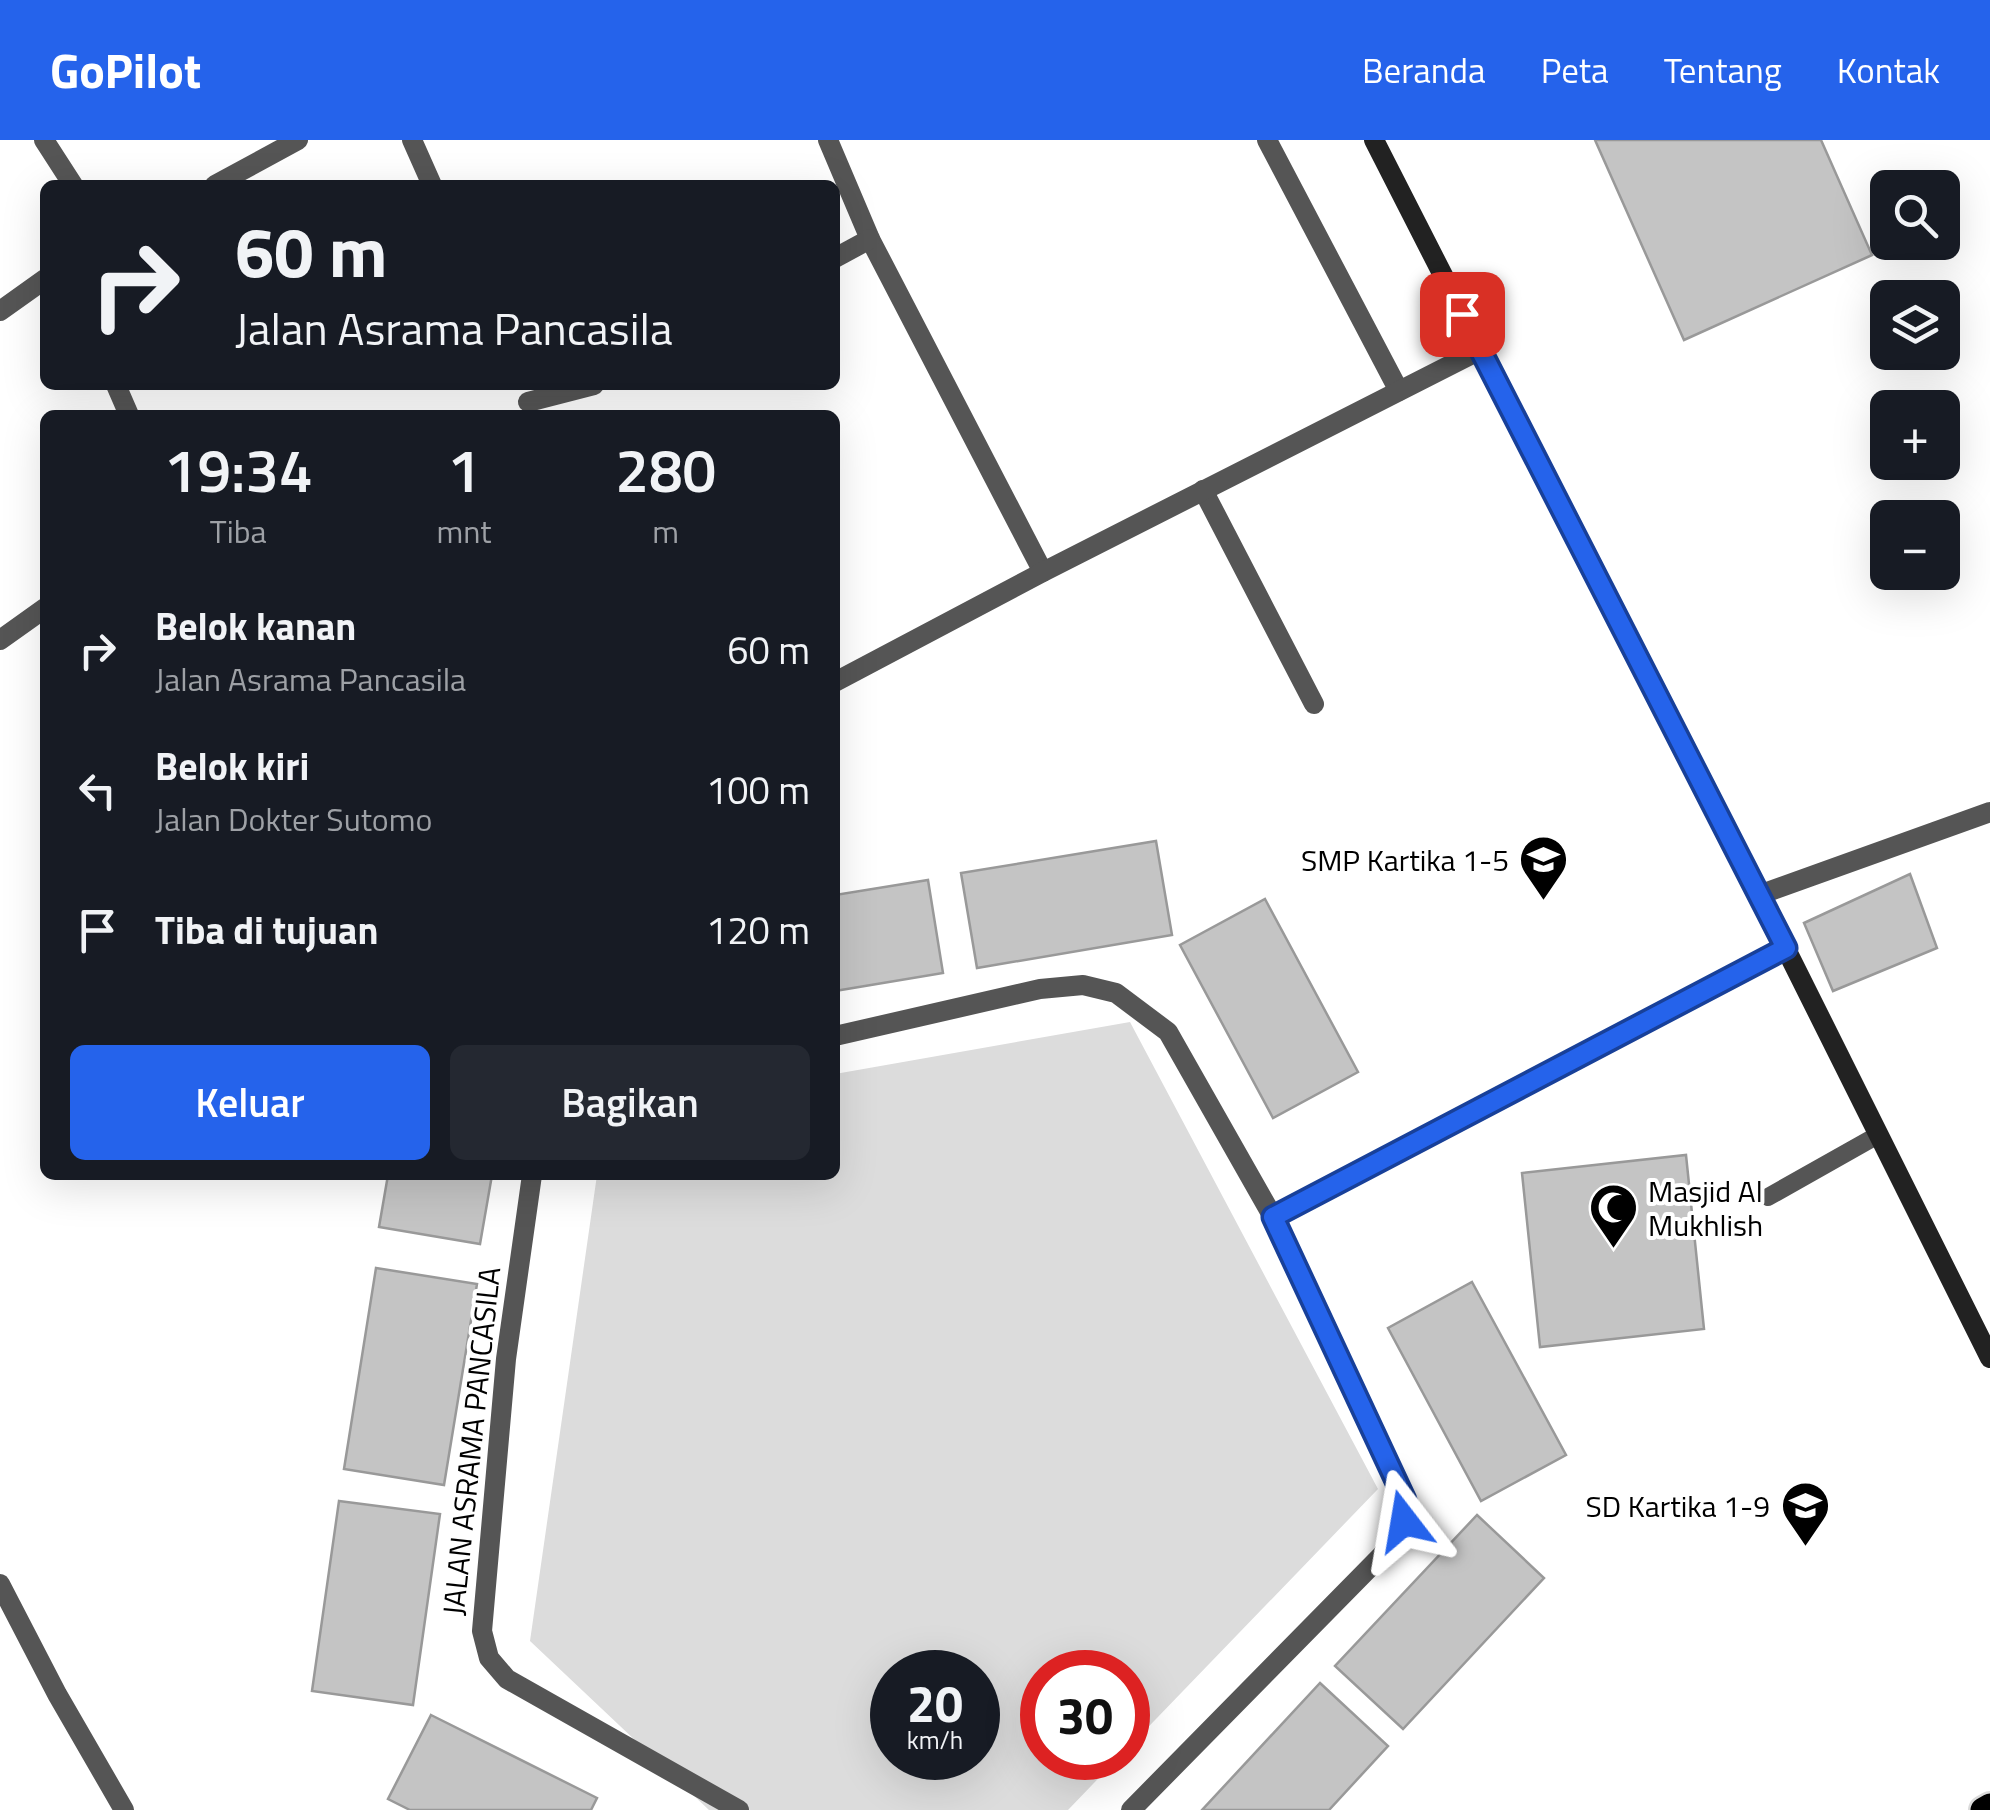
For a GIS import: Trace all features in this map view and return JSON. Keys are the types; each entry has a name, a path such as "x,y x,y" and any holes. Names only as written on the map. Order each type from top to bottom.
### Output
{"main road":[{"path":"1374,140 1759,894 1990,1358"},
{"path":"1983,1810 1990,1806"}],"street":[{"path":"44,140 70,180"},
{"path":"224,180 298,140"},
{"path":"412,140 430,180"},
{"path":"828,140 870,239 1043,572"},
{"path":"1267,140 1399,391"},
{"path":"840,255 870,239"},
{"path":"0,311 40,283"},
{"path":"840,679 1480,350"},
{"path":"528,401 573,390"},
{"path":"1203,490 1314,704"},
{"path":"0,640 40,612"},
{"path":"1759,894 1990,812"},
{"path":"1273,1217 1786,948"},
{"path":"840,1035 1040,989 1083,985 1116,993 1168,1032 1273,1217 1405,1500 1404,1521 1382,1554 1131,1810"},
{"name":"JALAN ASRAMA PANCASILA","path":"531,1180 499,1436 482,1631 489,1658 507,1679 740,1810"},
{"path":"0,1584 124,1810"}],"lane":[{"path":"1768,1197 1878,1135"}],"shaded area":[{"path":"1130,1022 1378,1489 1150,1725 1150,1650 1020,1650 1020,1780 1097,1780 1068,1810 709,1810 530,1641 596,1180 840,1180 840,1073"}],"building":[{"path":"1595,140 1821,140 1870,256 1684,340"},
{"path":"1156,841 1172,935 977,968 961,873"},
{"path":"1910,874 1937,948 1833,991 1804,923"},
{"path":"928,880 943,973 840,990 840,894"},
{"path":"1265,899 1358,1072 1273,1118 1180,945"},
{"name":"Masjid Al Mukhlish","path":"1686,1155 1704,1329 1540,1347 1522,1173"},
{"path":"387,1180 491,1180 480,1244 379,1227"},
{"path":"376,1268 477,1284 444,1485 344,1469"},
{"path":"1472,1282 1566,1455 1481,1501 1388,1328"},
{"path":"339,1501 440,1514 413,1705 312,1691"},
{"path":"1477,1515 1544,1578 1403,1729 1335,1666"},
{"path":"1320,1683 1388,1746 1329,1810 1202,1810"},
{"path":"431,1715 597,1798 591,1810 410,1810 388,1799"}],"place":[{"name":"SMP Kartika 1-5","path":"1544,902"},
{"name":"Masjid Al Mukhlish","path":"1613,1250"},
{"name":"SD Kartika 1-9","path":"1805,1548"}],"route":[{"path":"1404,1521 1405,1500 1273,1217 1786,948 1462,314"}]}
